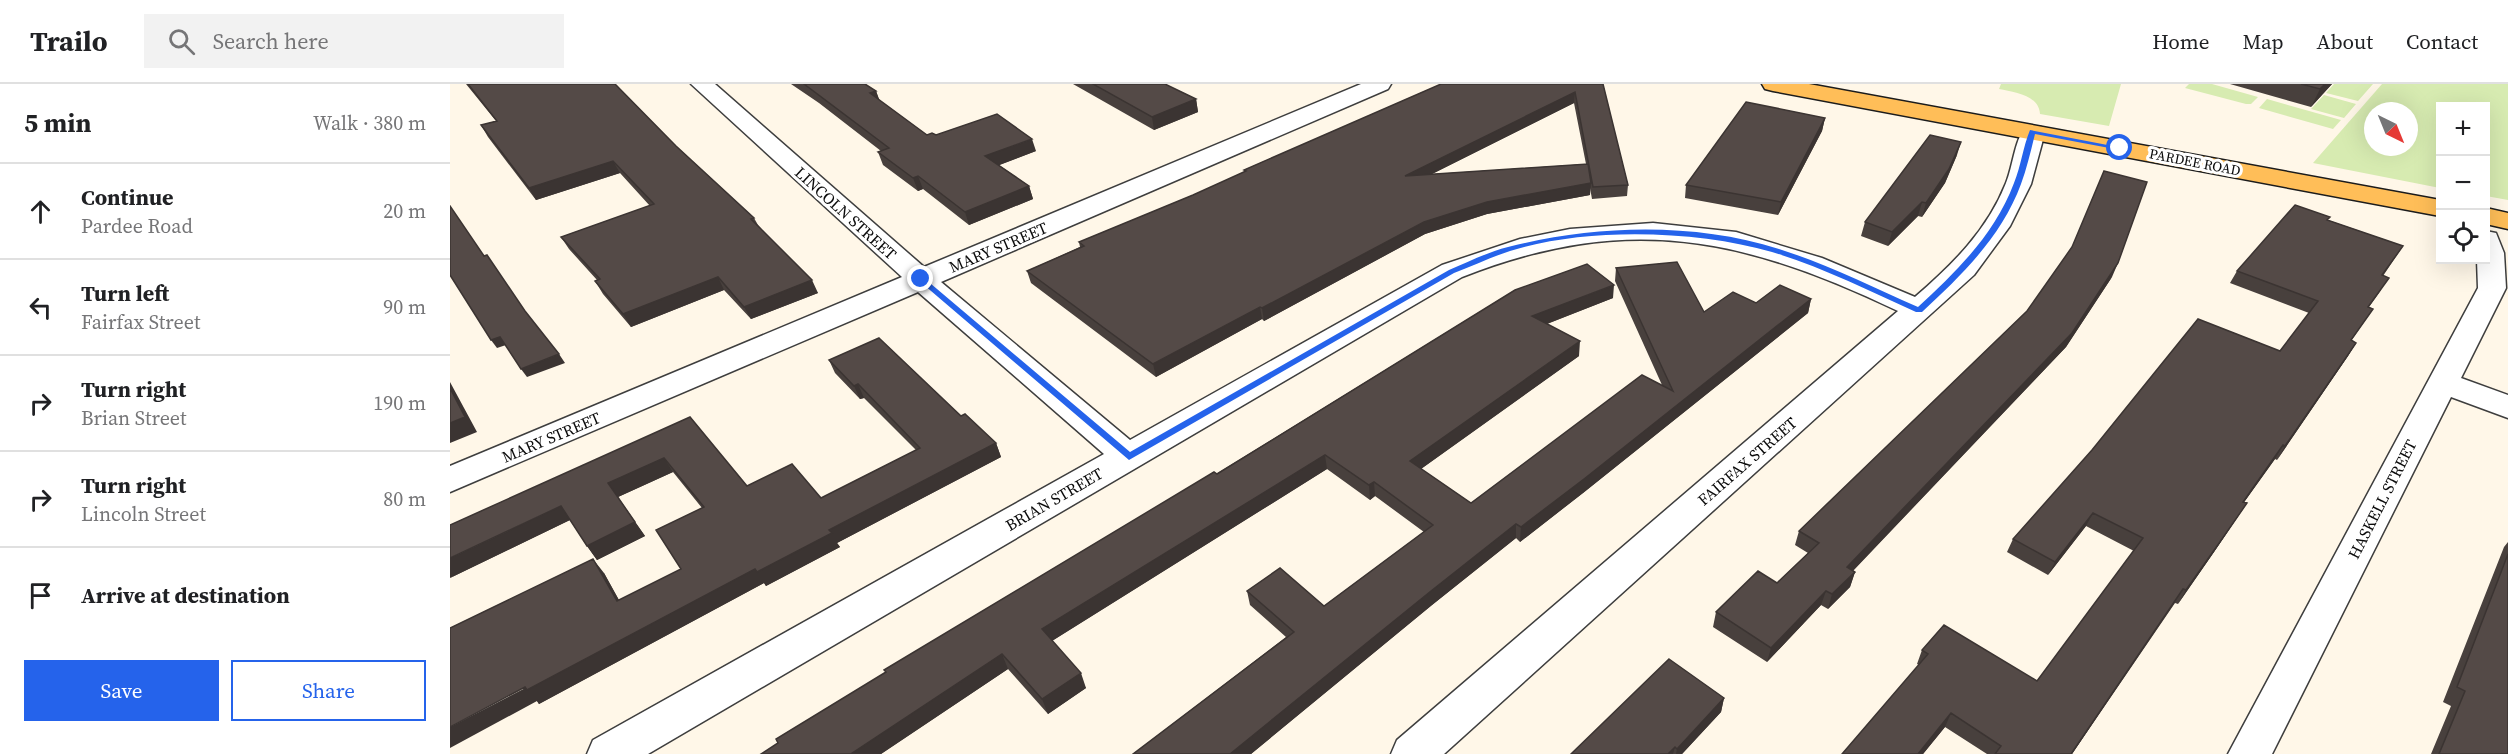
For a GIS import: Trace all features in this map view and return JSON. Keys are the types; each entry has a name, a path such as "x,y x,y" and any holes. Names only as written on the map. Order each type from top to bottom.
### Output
{"main road":[{"name":"PARDEE ROAD","path":"1773,84 2436,207"},
{"path":"2490,217 2508,220"}],"street":[{"name":"LINCOLN STREET","path":"702,84 921,279 1129,457"},
{"name":"MARY STREET","path":"450,480 1380,84"},
{"name":"FAIRFAX STREET","path":"1413,754 1964,269 1997,226 2018,184 2032,132"},
{"name":"BRIAN STREET","path":"609,754 1452,271 1508,249 1552,239 1597,233 1645,232 1693,235 1741,242 1776,251 1821,267 1919,310"},
{"name":"HASKELL STREET","path":"2250,754 2492,288 2490,253"},
{"path":"2443,383 2508,407"}],"green space":[{"path":"2001,84 2121,84 2109,126 2040,114 2035,102 2018,93 1999,89"},
{"path":"2189,84 2212,84 2258,97 2251,104 2246,104 2185,88"},
{"path":"2334,84 2373,84 2358,101 2326,93"},
{"path":"2382,84 2508,84 2508,200 2490,197 2490,102 2436,102 2436,187 2313,163 2364,105 2364,156 2418,156 2418,102 2366,102"},
{"path":"2324,95 2356,104 2344,118 2311,109"},
{"path":"2267,99 2341,120 2333,129 2259,108"}],"building":[{"path":"468,84 615,84 676,146 754,218 751,219 812,280 744,307 718,277 623,314 595,281 600,279 561,237 654,204 613,161 529,188 481,125 497,121"},
{"path":"804,84 865,84 876,91 870,93 927,135 932,133 936,135 997,114 1032,139 985,156 1029,186 965,212 918,176 913,178 878,152 889,148"},
{"path":"1093,84 1165,84 1196,99 1152,117"},
{"path":"1441,84 1603,84 1628,185 1593,187 1575,92 1405,176 1588,164 1591,183 1487,202 1424,222 1153,364 1027,271 1084,246 1079,242 1193,195 1246,171 1244,170"},
{"path":"2301,84 2325,84 2320,89"},
{"path":"1746,102 1825,118 1781,202 1686,185"},
{"path":"1930,135 1961,142 1949,169 1926,203 1922,202 1892,232 1865,222"},
{"path":"2104,171 2147,182 2118,263 2072,333 1847,567 1855,572 1832,594 1826,591 1771,648 1716,612 1758,571 1777,583 1819,543 1799,531 2027,311 2072,247"},
{"path":"2295,205 2330,217 2327,220 2403,246 2382,275 2389,278 2368,307 2373,309 2351,340 2356,343 2243,502 2247,503 2186,590 2183,589 2071,754 1995,754 2001,746 1951,713 1918,754 1842,754 1928,654 1922,650 1944,625 2037,681 2143,538 2093,513 2055,562 2013,539 2092,450 2198,319 2280,351 2318,301 2237,271"},
{"path":"450,206 484,256 487,255 525,311 559,354 521,369 500,337 491,340 450,275"},
{"path":"1677,262 1704,312 1733,292 1756,303 1780,285 1811,299 1584,479 1521,527 1516,524 1230,754 1133,754 1294,632 1247,591 1280,568 1324,606 1433,525 1374,482 1369,485 1325,455 1042,629 1081,673 1042,699 1002,654 851,754 761,754 778,743 776,739 886,672 884,670 1214,472 1217,474 1515,290 1587,264 1614,285 1532,316 1580,341 1410,461 1471,503 1642,375 1673,391 1616,268"},
{"path":"879,338 961,416 965,414 996,443 829,530 832,533 757,572 755,569 527,690 525,687 450,727 450,628 593,559 617,601 681,569 656,530 704,507 664,458 608,483 635,522 587,546 561,506 450,558 450,525 690,417 747,486 792,464 821,498 920,448 858,384 854,386 829,360"},
{"path":"450,388 465,417 450,423"},
{"path":"2508,554 2508,754 2439,754 2465,691 2457,687"},
{"path":"1669,659 1724,698 1677,749 1675,747 1668,754 1571,754"}],"route":[{"path":"921,279 1129,457 1452,271 1508,249 1534,243 1597,233 1645,232 1693,235 1741,242 1776,251 1821,267 1919,310 1964,269 1997,226 2018,184 2032,132 2120,148"}]}
